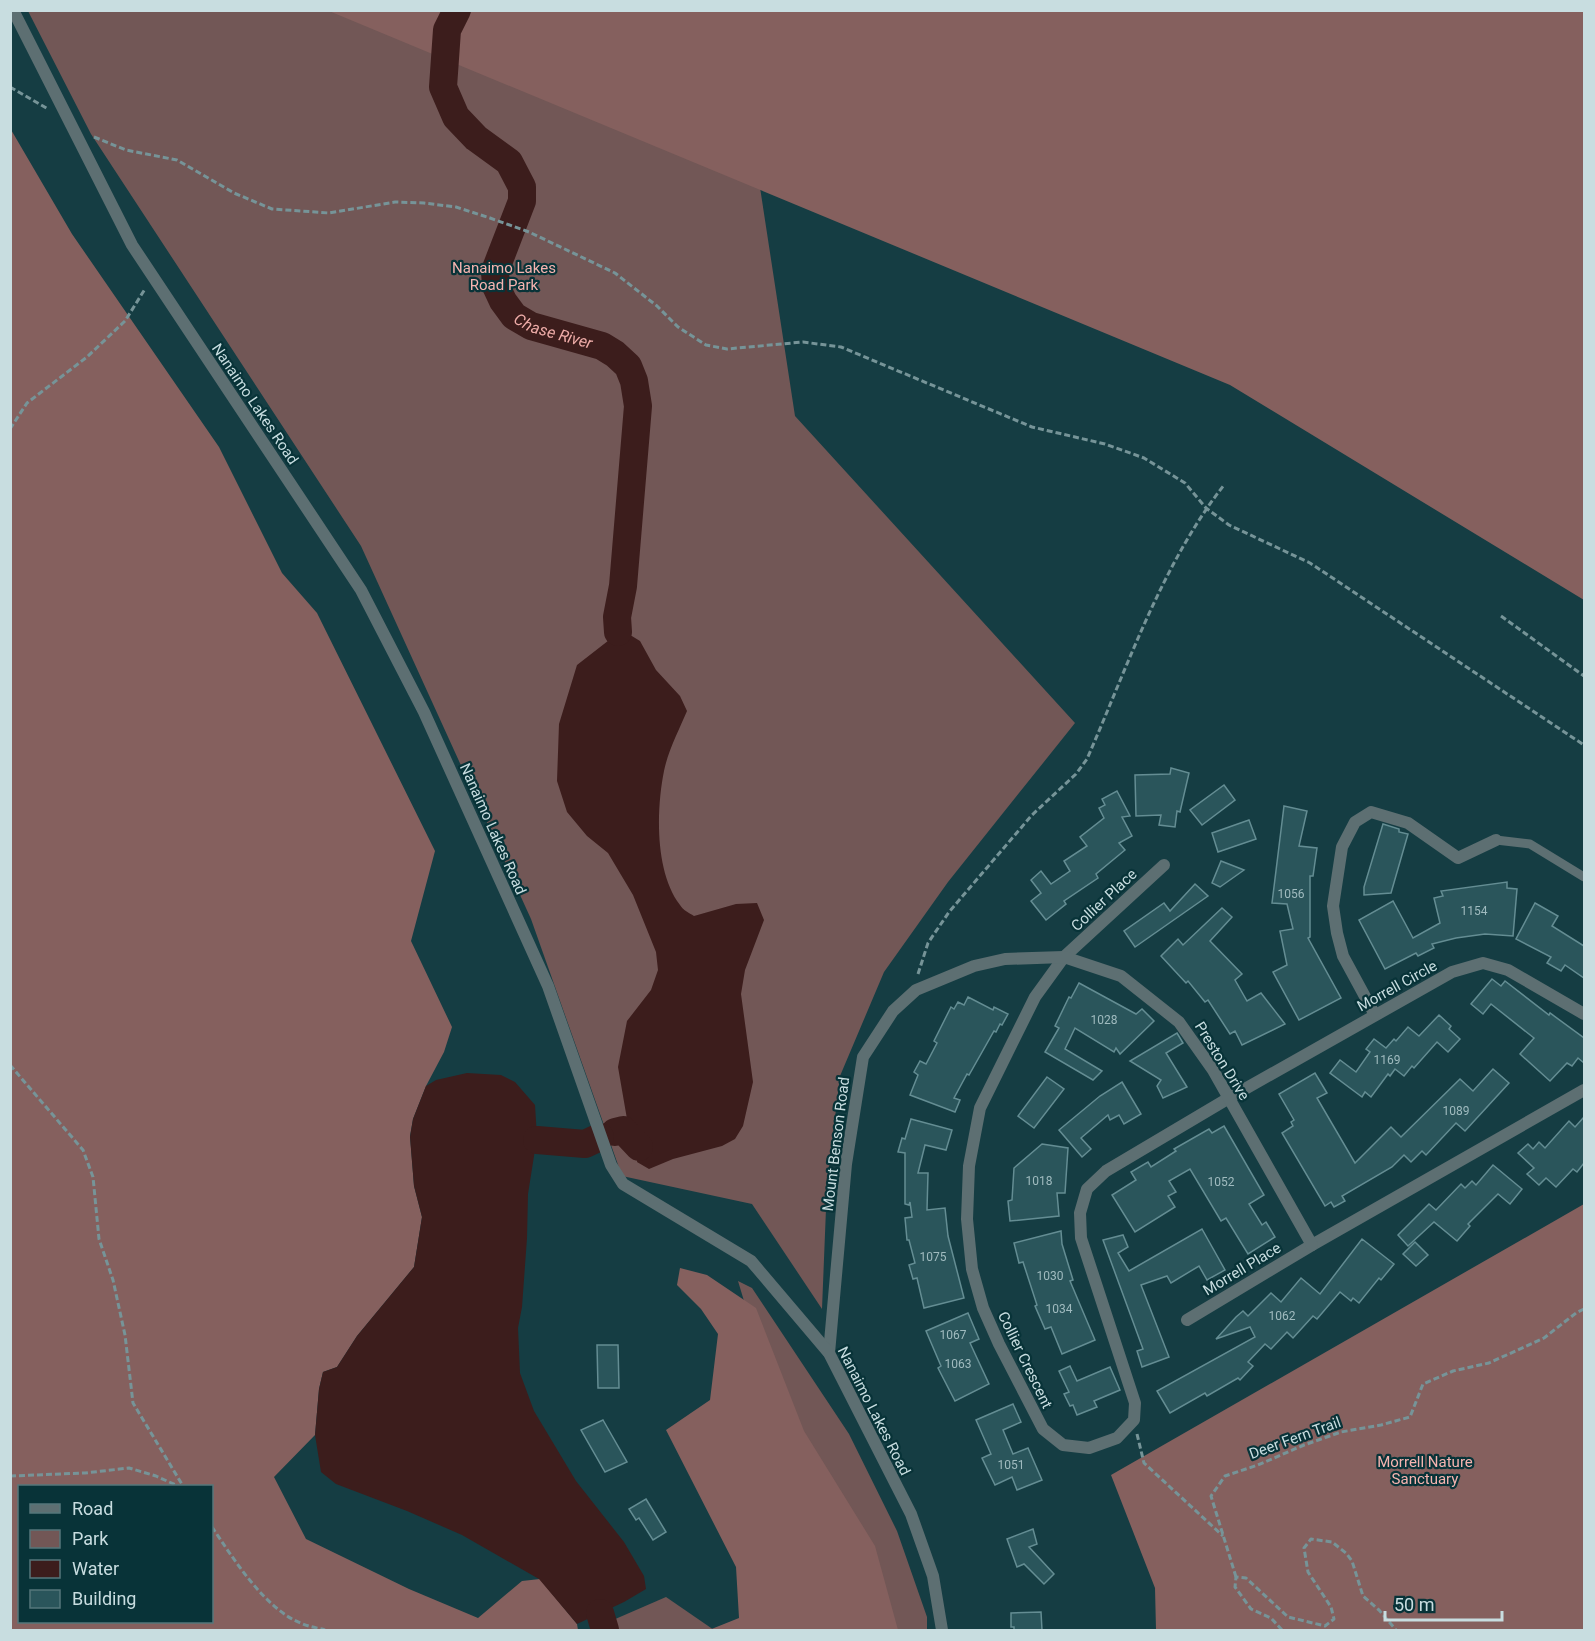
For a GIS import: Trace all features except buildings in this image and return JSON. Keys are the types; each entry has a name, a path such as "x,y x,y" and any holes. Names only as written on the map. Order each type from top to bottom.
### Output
{"street":[{"name":"Nanaimo Lakes Road","path":"13,10 132,245 361,590 419,702 548,986 611,1165 623,1184 751,1261 829,1353 911,1514 933,1576 942,1630"},
{"path":"1375,1016 1343,956 1336,933 1333,906 1342,847 1355,822 1371,812 1408,822 1458,858 1497,840"},
{"name":"Collier Place","path":"1064,957 1164,866"},
{"name":"Preston Drive","path":"945,977 974,966 1005,959 1064,957 1121,976 1179,1022 1213,1070 1312,1245"},
{"name":"Collier Crescent","path":"1064,957 1035,997 980,1108 969,1166 967,1219 972,1269 995,1335 1043,1429 1063,1445 1089,1448 1117,1438 1134,1420"},
{"name":"Morrell Circle","path":"1229,1098 1452,972 1483,963 1508,970 1584,1014"},
{"name":"Mount Benson Road","path":"829,1353 846,1164 863,1057 893,1011 916,990 945,977"},
{"path":"1312,1245 1584,1090"},
{"path":"1134,1420 1136,1403 1081,1238 1080,1213 1087,1189 1106,1171 1229,1098"},
{"name":"Morrell Place","path":"1187,1320 1312,1245"}],"lane":[{"path":"1497,840 1530,844 1584,877"}],"path":[{"path":"10,87 51,110"},
{"path":"93,137 126,150 177,160 234,192 272,209 329,213 395,202 456,207 529,232 615,273 657,306 678,327 706,345 728,349 803,342 841,347 1032,427 1105,444 1144,458 1185,483 1206,508 1229,525 1310,563 1584,745"},
{"path":"10,429 27,403 87,357 125,321 153,276"},
{"path":"912,993 928,943 949,912 1032,815 1076,774 1087,759 1161,587 1206,508 1224,485"},
{"path":"1501,616 1584,676"},
{"path":"10,1065 83,1150 93,1177 99,1239 113,1280 125,1335 133,1403 182,1485"},
{"name":"Deer Fern Trail","path":"1282,1630 1271,1618 1251,1609 1235,1587 1236,1576 1211,1496 1225,1476 1341,1432 1410,1417 1423,1384 1453,1371 1489,1363 1514,1352 1544,1338 1584,1309"},
{"path":"1134,1420 1144,1463 1223,1536"},
{"path":"10,1476 85,1473 129,1468 176,1485"},
{"path":"213,1528 247,1578 277,1608 301,1624 325,1630"},
{"path":"1236,1576 1246,1578 1288,1617 1325,1626 1334,1619 1331,1607 1308,1572 1304,1548 1311,1539 1332,1542 1352,1561 1363,1596 1396,1630"}],"green space":[{"name":"Nanaimo Lakes Road Park","path":"28,11 733,11 795,416 1075,723 948,882 884,972 840,1076 827,1184 822,1309 752,1204 622,1176 531,919 361,546 91,134"},
{"path":"329,11 1584,11 1584,600 1230,385"},
{"path":"10,128 72,234 219,447 282,573 317,613 435,851 411,941 452,1027 444,1052 426,1086 413,1119 410,1136 414,1186 422,1217 414,1267 357,1336 337,1367 323,1372 319,1389 315,1435 274,1477 306,1539 409,1589 478,1618 522,1581 540,1579 577,1624 578,1630 11,1630"},
{"name":"Morrell Nature Sanctuary","path":"1584,1204 1584,1630 1156,1630 1155,1588 1111,1475"},
{"path":"680,1268 707,1275 756,1308 804,1431 875,1546 898,1630 709,1630 739,1618 736,1567 666,1430 710,1400 718,1334 701,1309 677,1285"},
{"path":"738,1281 752,1288 849,1434 897,1531 927,1617 927,1630 752,1630 744,1301"},
{"path":"666,1597 714,1630 590,1630"}],"water":[{"path":"622,630 640,641 656,670 680,696 687,711 666,763 661,787 660,841 666,876 672,891 681,907 694,916 736,904 757,903 764,920 745,970 741,994 753,1082 743,1126 735,1139 722,1146 673,1159 649,1169 637,1162 639,1147 627,1119 618,1067 627,1021 651,990 658,970 656,952 633,895 608,853 587,836 567,812 557,781 559,724 577,665"},
{"path":"467,1073 501,1075 515,1082 535,1105 537,1137 528,1194 522,1307 518,1328 520,1373 534,1411 576,1481 624,1542 644,1576 646,1589 577,1624 539,1579 462,1535 336,1484 321,1472 315,1435 319,1389 323,1372 337,1367 357,1336 414,1267 422,1217 414,1186 410,1137 413,1119 426,1086 436,1080"}],"waterway":[{"name":"Chase River","path":"457,10 447,30 443,87 456,117 476,138 509,162 522,187 522,201 495,271 496,286 503,301 514,316 531,326 602,346 628,366 634,381 638,406 623,586 617,617 618,632"},
{"name":"Chase River","path":"615,1132 623,1130 639,1147"},
{"name":"Chase River","path":"537,1140 585,1144 600,1137"},
{"name":"Chase River","path":"600,1613 605,1630"}]}
